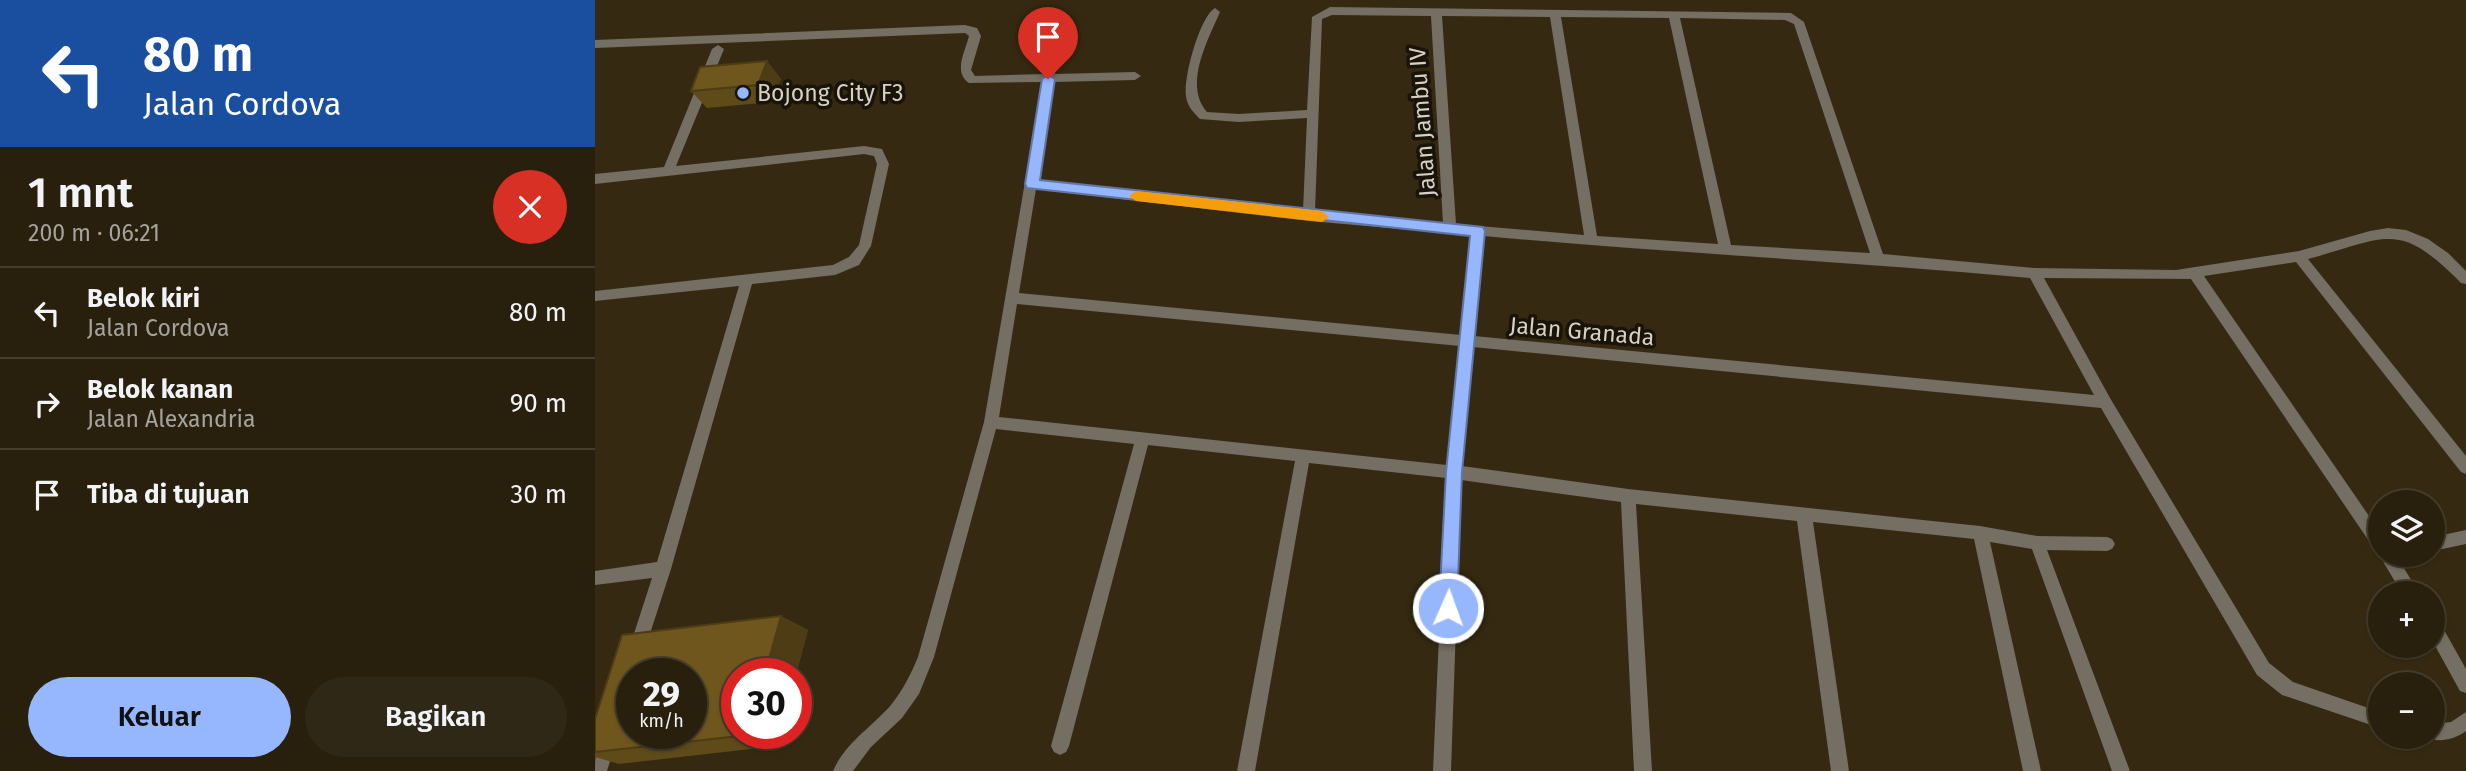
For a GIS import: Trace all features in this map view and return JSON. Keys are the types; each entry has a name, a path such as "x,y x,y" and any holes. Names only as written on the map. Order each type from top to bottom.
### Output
{"street":[{"path":"1215,12 1198,54 1192,86 1193,103 1203,116 1239,118 1312,114"},
{"name":"Jalan Jambu IV","path":"1436,12 1450,229"},
{"path":"1309,215 1317,17 1322,13 1787,16 1799,22 1878,259"},
{"path":"1555,14 1591,241"},
{"path":"1674,15 1726,251"},
{"path":"842,771 865,741 896,712 913,688 926,657 991,422 1059,16"},
{"path":"595,44 964,29 973,31 975,36 965,70 967,76 973,80 1135,76"},
{"path":"669,171 718,48"},
{"path":"595,178 864,150 878,152 883,164 865,246 854,261 835,270 595,296"},
{"path":"1032,184 1450,229 1726,251 1878,259 2034,273 2194,273 2299,256 2386,232 2406,235 2433,246 2466,279"},
{"path":"1442,771 1454,472 1478,231"},
{"path":"2299,256 2466,467"},
{"path":"2034,273 2105,402 2263,669 2288,689 2368,716"},
{"path":"2194,273 2368,527"},
{"path":"634,658 663,569 747,280"},
{"name":"Jalan Granada","path":"1013,298 2105,402"},
{"path":"991,422 1454,472 1628,496 1980,533 2037,543 2107,544"},
{"path":"1061,746 1143,438"},
{"path":"1246,771 1303,457"},
{"path":"1628,496 1643,771"},
{"path":"1804,515 1840,771"},
{"path":"1980,533 2032,771"},
{"path":"2445,541 2466,537"},
{"path":"2037,543 2121,771"},
{"path":"595,578 663,569"},
{"path":"2445,648 2466,685"},
{"path":"598,771 614,720"},
{"path":"2445,731 2454,730 2466,720"}],"building":[{"path":"767,61 758,85 691,91 700,67"},
{"path":"781,616 769,658 721,658 721,738 707,740 707,658 616,658 616,749 622,749 595,752 595,719 622,635"}],"slow traffic":[{"path":"1136,196 1322,217"}],"place":[{"name":"Bojong City F3","path":"743,93"}],"route":[{"path":"1048,79 1032,184 1478,231 1454,472 1448,608"}]}
